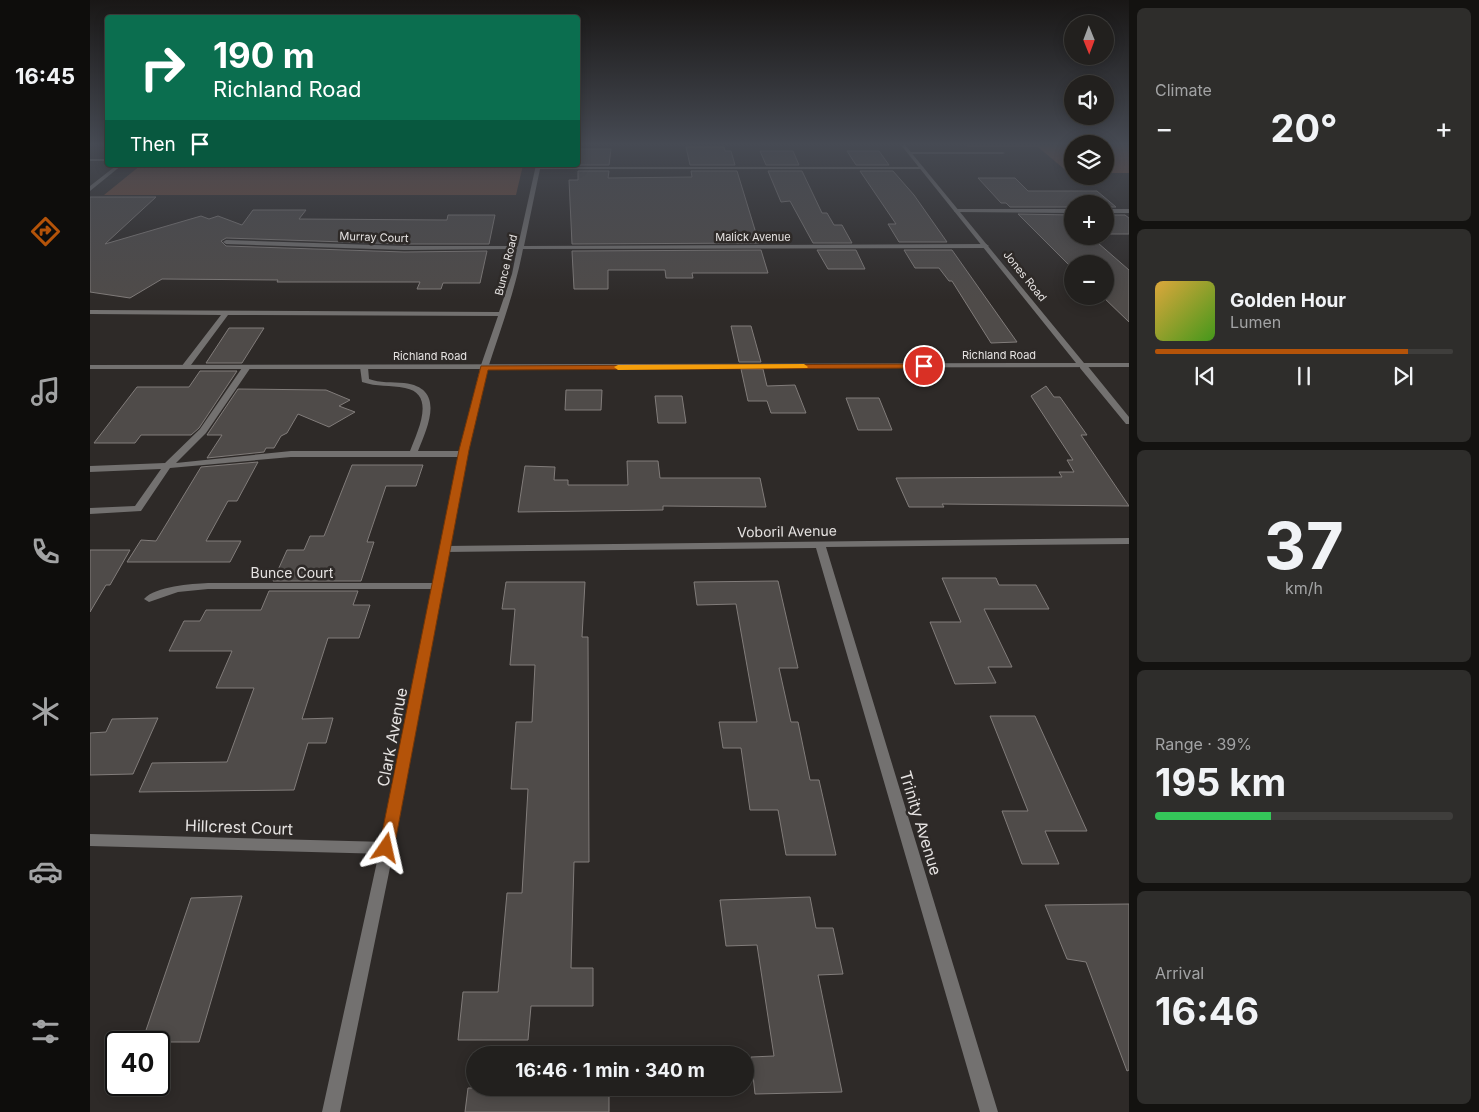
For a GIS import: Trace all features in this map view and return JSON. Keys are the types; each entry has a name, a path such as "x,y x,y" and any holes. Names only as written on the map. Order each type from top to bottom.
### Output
{"street":[{"name":"Bunce Road","path":"484,368 503,314 521,248 532,197"},
{"name":"Jones Road","path":"945,197 1129,422"},
{"path":"956,211 1064,211"},
{"path":"1114,211 1129,211"},
{"name":"Murray Court","path":"226,242 374,248 521,248"},
{"name":"Malick Avenue","path":"521,248 986,246"},
{"path":"90,312 503,314"},
{"path":"185,367 226,313"},
{"name":"Richland Road","path":"90,367 1129,366"},
{"path":"90,511 138,509 167,466 203,431 247,367"},
{"path":"364,367 365,380 379,386 414,388 424,396 429,411 413,454"},
{"name":"Clark Avenue","path":"331,1112 386,848 464,454 484,368"},
{"path":"90,469 167,466 291,454 464,454"},
{"name":"Voboril Avenue","path":"445,549 1129,541"},
{"name":"Trinity Avenue","path":"820,544 989,1112"},
{"name":"Bunce Court","path":"149,599 162,592 208,586 438,586"},
{"name":"Hillcrest Court","path":"90,840 386,848"}],"building":[{"path":"90,197 156,197 105,244 201,216 209,219 218,216 242,225 253,210 306,210 299,219 447,220 448,215 495,215 489,244 404,244 226,238 221,241 226,246 404,252 487,251 480,283 443,283 441,289 417,289 420,282 277,282 278,280 162,279 130,298 90,292"},
{"path":"570,197 745,197 759,243 572,244"},
{"path":"779,197 814,197 822,213 827,213 834,225 842,225 852,243 813,243 790,201 781,202"},
{"path":"878,197 915,197 947,242 899,242 888,224 896,224"},
{"path":"995,197 1064,197 1064,207 1010,207 1006,203 1001,203"},
{"path":"1018,214 1064,215 1064,245 1100,245 1112,255 1064,255 1064,260"},
{"path":"1114,215 1125,215 1129,218 1129,234 1114,234"},
{"path":"761,250 768,273 692,273 693,278 666,278 665,270 608,270 608,289 574,289 572,251"},
{"path":"817,250 856,250 865,269 828,269"},
{"path":"904,250 952,250 1017,342 991,343 952,281 949,281 939,268 915,268"},
{"path":"1114,257 1129,270 1129,322 1111,305 1114,305"},
{"path":"731,326 751,326 761,362 739,362"},
{"path":"229,328 264,328 242,363 206,363"},
{"path":"741,369 763,369 767,386 795,385 806,413 771,413 767,401 748,401"},
{"path":"200,371 237,371 199,428 191,435 141,435 135,443 94,443 137,387 189,387"},
{"path":"1046,386 1054,397 1060,397 1087,435 1081,435 1129,506 942,504 944,507 909,507 896,478 1062,477 1059,472 1074,472 1067,460 1073,460 1031,396"},
{"path":"238,389 326,390 350,400 339,406 355,412 329,427 298,414 287,433 281,436 274,448 266,448 264,452 207,458 222,435 207,435"},
{"path":"566,390 602,390 601,410 565,410"},
{"path":"655,396 682,396 686,423 658,423"},
{"path":"846,398 879,398 892,430 858,430"},
{"path":"627,461 658,461 660,478 760,478 766,507 663,506 663,510 518,512 525,466 555,467 554,480 568,480 568,485 628,485"},
{"path":"258,462 237,501 228,501 206,541 241,541 230,562 127,562 141,540 156,541 201,467"},
{"path":"352,465 423,465 416,486 386,486 367,542 374,542 361,581 273,581 287,550 304,550 310,536 324,536"},
{"path":"90,550 130,550 110,585 106,585 90,612"},
{"path":"942,578 996,578 999,585 1036,585 1049,609 984,609 1012,667 988,667 996,683 955,684 930,622 961,622"},
{"path":"778,581 798,668 779,668 791,722 798,722 810,780 819,780 836,855 786,855 778,810 750,810 741,748 723,748 719,722 757,722 736,604 697,605 694,582"},
{"path":"506,582 585,582 582,637 588,637 589,862 574,862 571,968 593,968 593,1006 531,1006 528,1040 458,1040 463,992 498,992 507,893 522,893 528,789 511,789 516,722 532,722 535,665 510,665 515,609 502,609"},
{"path":"269,591 358,591 353,605 370,605 359,638 328,638 302,719 333,718 326,743 308,743 294,790 139,792 152,763 227,762 254,688 216,688 232,651 169,651 184,621 200,621 206,610 261,610"},
{"path":"990,716 1035,716 1087,831 1045,831 1059,864 1022,864 1002,811 1028,811"},
{"path":"158,718 133,774 90,775 90,733 106,732 112,719"},
{"path":"242,896 199,1042 170,1042 170,1031 146,1031 191,898"},
{"path":"810,897 816,928 833,928 843,974 818,975 842,1092 755,1094 754,1057 774,1056 757,945 726,946 720,900"},
{"path":"1129,904 1129,1070 1127,1071 1086,962 1067,959 1045,905"},
{"path":"467,1096 609,1096 609,1112 465,1112"}],"slow traffic":[{"path":"618,367 804,367"}],"route":[{"path":"386,848 464,450 484,368 924,366"}]}
